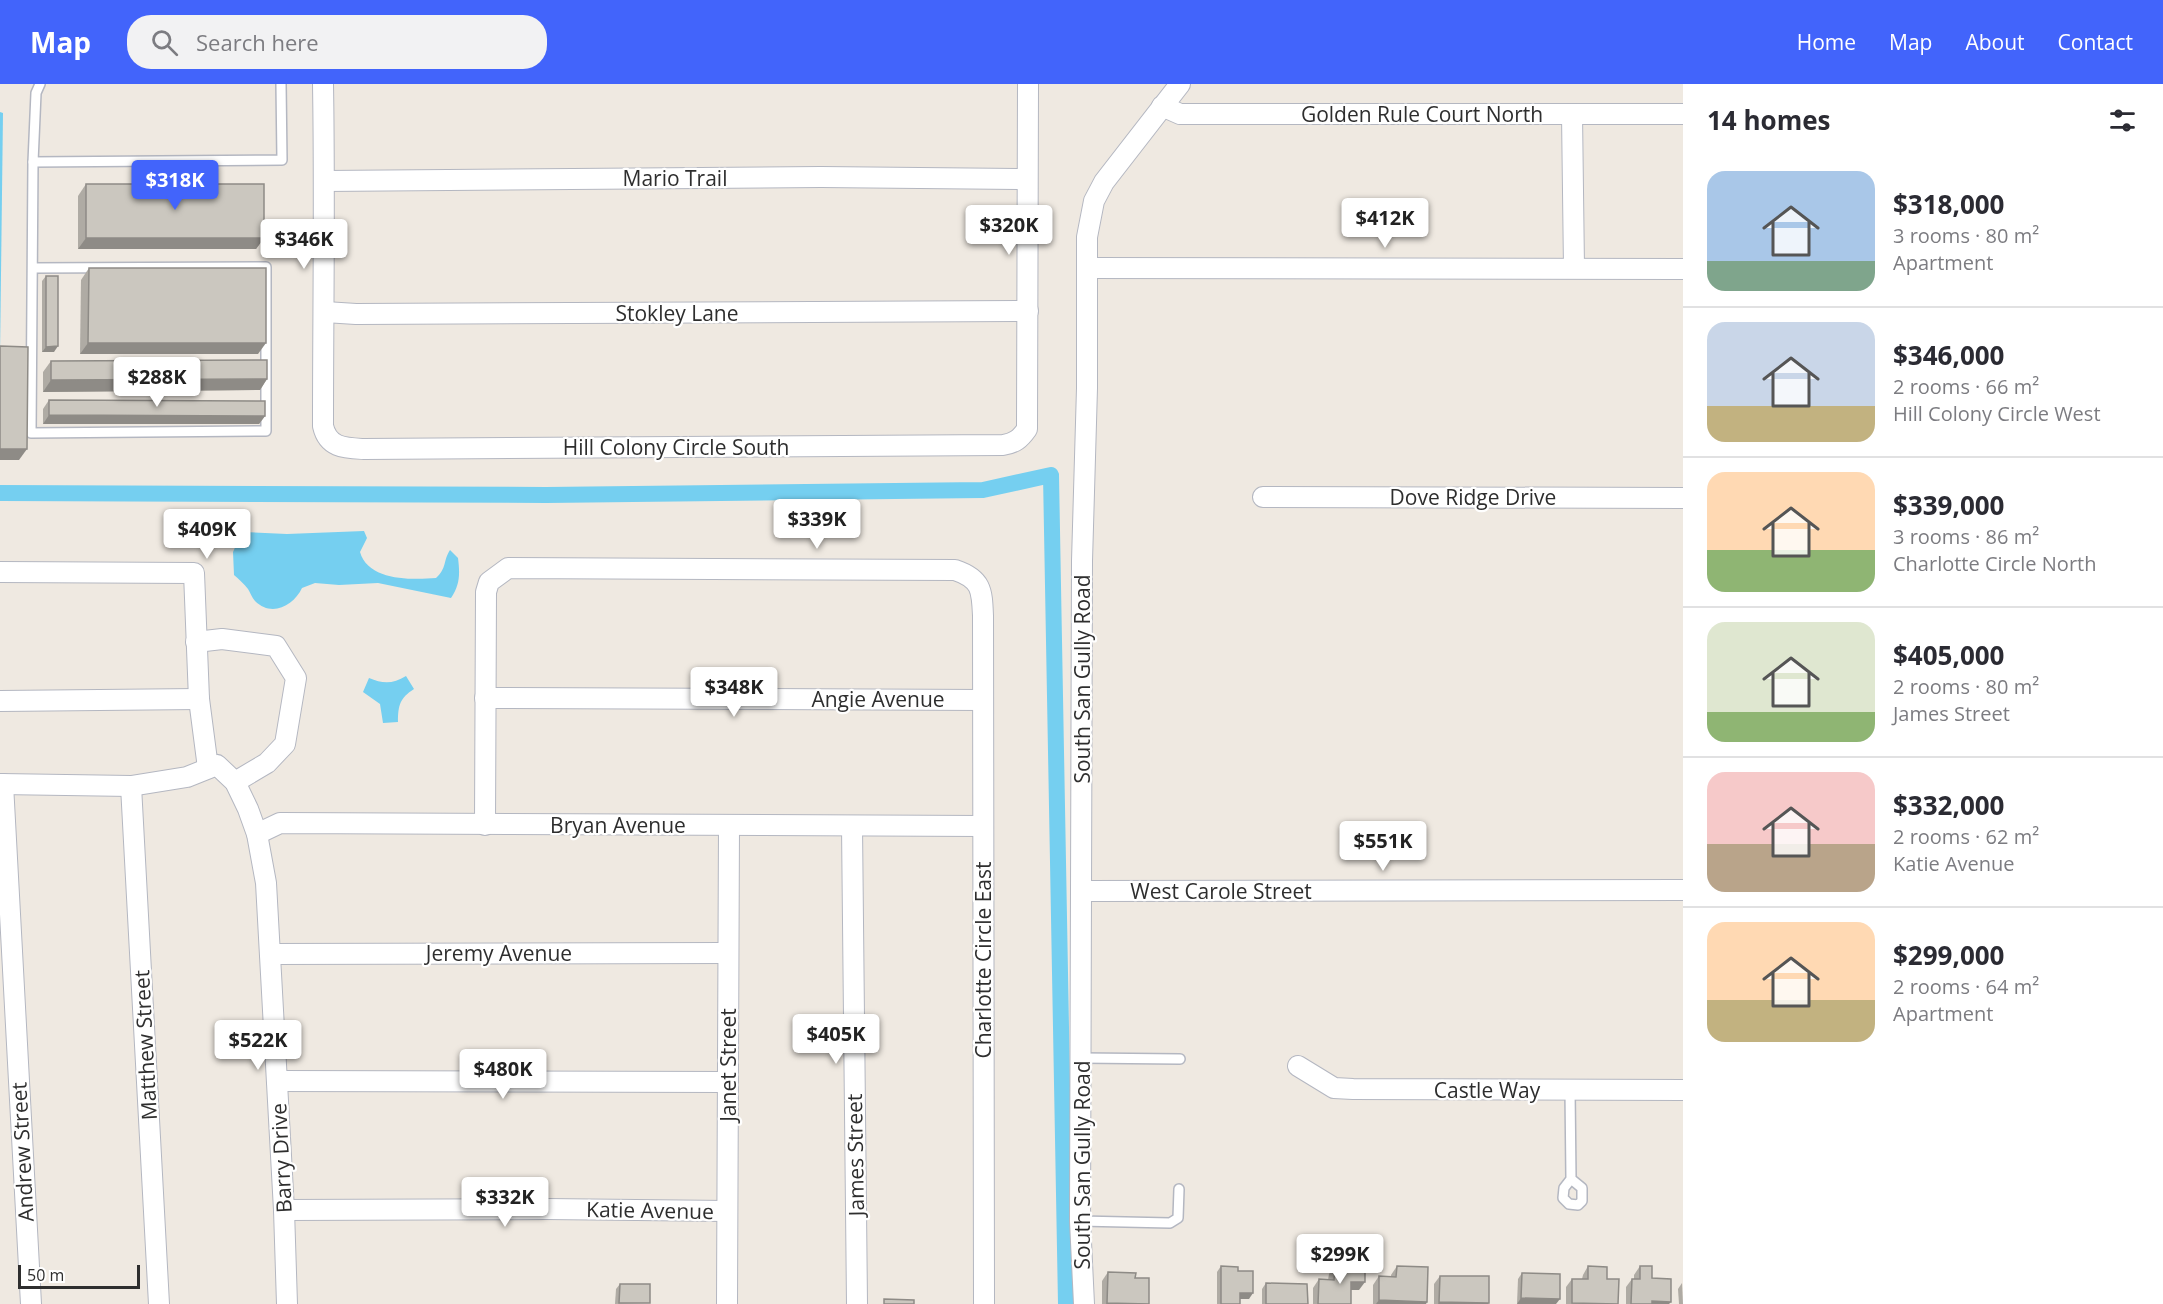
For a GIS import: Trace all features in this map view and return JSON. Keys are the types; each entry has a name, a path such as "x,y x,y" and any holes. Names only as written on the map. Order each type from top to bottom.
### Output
{"street":[{"path":"322,84 324,181 322,260 325,312"},
{"path":"1028,84 1026,178 1028,311"},
{"name":"South San Gully Road","path":"1084,1304 1080,1221 1083,891 1082,561 1087,388 1087,237 1094,201 1112,170 1180,84"},
{"name":"Golden Rule Court North","path":"1162,106 1180,114 1683,114"},
{"path":"1572,114 1574,268"},
{"name":"Mario Trail","path":"324,181 821,177 1026,178"},
{"path":"1087,268 1683,268"},
{"name":"Stokley Lane","path":"325,312 380,314 1028,311"},
{"name":"Hill Colony Circle South","path":"325,312 323,426 331,441 341,448 364,449 1014,444 1028,429 1028,311"},
{"name":"Dove Ridge Drive","path":"1263,497 1683,498"},
{"name":"Charlotte Circle East","path":"485,698 486,592 489,582 508,568 955,570 969,574 978,584 982,594 983,616 984,1304"},
{"path":"0,572 194,573 199,699 208,768"},
{"path":"1,784 131,786 187,777 217,765 235,782 267,763 285,744 296,678 276,646 222,639 196,642"},
{"path":"485,698 485,825"},
{"name":"Angie Avenue","path":"485,698 983,700"},
{"path":"0,701 199,699"},
{"name":"Barry Drive","path":"235,782 248,808 257,834 266,883 287,1304"},
{"name":"Andrew Street","path":"1,784 31,1304"},
{"name":"Matthew Street","path":"131,786 159,1304"},
{"name":"Bryan Avenue","path":"257,834 280,823 982,826"},
{"name":"Janet Street","path":"727,1304 729,825"},
{"name":"James Street","path":"852,826 857,1304"},
{"name":"West Carole Street","path":"1083,891 1683,891"},
{"name":"Jeremy Avenue","path":"270,954 728,952"},
{"name":"Castle Way","path":"1298,1066 1334,1088 1344,1089 1683,1090"},
{"path":"277,1081 728,1082"},
{"name":"Katie Avenue","path":"284,1210 727,1210"}],"lane":[{"path":"33,268 266,267 266,431 31,433 33,162 36,93 40,84"},
{"path":"33,162 282,160 281,84"},
{"path":"1081,1058 1180,1059"},
{"path":"1570,1090 1571,1179"},
{"path":"1080,1221 1170,1223 1178,1218 1179,1189"}],"water":[{"path":"0,112 3,113 0,355"},
{"path":"364,531 367,538 360,552 365,562 372,569 392,577 436,578 442,571 450,550 458,558 459,569 458,584 451,598 378,583 339,585 315,583 302,588 294,600 288,604 268,609 255,601 248,589 234,575 233,552 242,532 287,534"},
{"path":"406,676 414,689 401,702 398,722 383,723 380,704 363,692 369,678 388,682 397,681"}],"building":[{"path":"86,184 264,184 264,238 86,238"},
{"path":"89,268 266,268 266,343 88,343"},
{"path":"46,276 58,276 58,346 46,347"},
{"path":"0,346 28,347 27,449 0,449"},
{"path":"267,360 267,379 51,380 51,361"},
{"path":"49,400 265,401 265,416 49,415"},
{"path":"1221,1266 1238,1267 1238,1271 1253,1271 1253,1293 1240,1293 1240,1304 1221,1304"},
{"path":"1335,1266 1365,1266 1365,1282 1351,1282 1351,1304 1318,1304 1319,1279 1334,1280"},
{"path":"1397,1266 1428,1267 1427,1302 1379,1300 1379,1276 1396,1277"},
{"path":"1588,1266 1607,1267 1607,1279 1619,1279 1618,1304 1572,1303 1572,1279 1588,1279"},
{"path":"1640,1266 1652,1266 1652,1278 1671,1279 1671,1302 1652,1301 1652,1304 1631,1304 1632,1279 1640,1279"},
{"path":"1108,1272 1136,1273 1135,1278 1149,1278 1149,1304 1107,1303"},
{"path":"1522,1273 1560,1274 1560,1299 1521,1298"},
{"path":"1440,1276 1489,1276 1489,1303 1439,1302"},
{"path":"1266,1283 1307,1284 1308,1304 1266,1304"},
{"path":"620,1284 650,1284 650,1303 619,1303"},
{"path":"884,1299 914,1300 914,1304 884,1304"}],"waterway":[{"path":"0,493 546,495 983,490 1051,475 1066,1304"}]}
